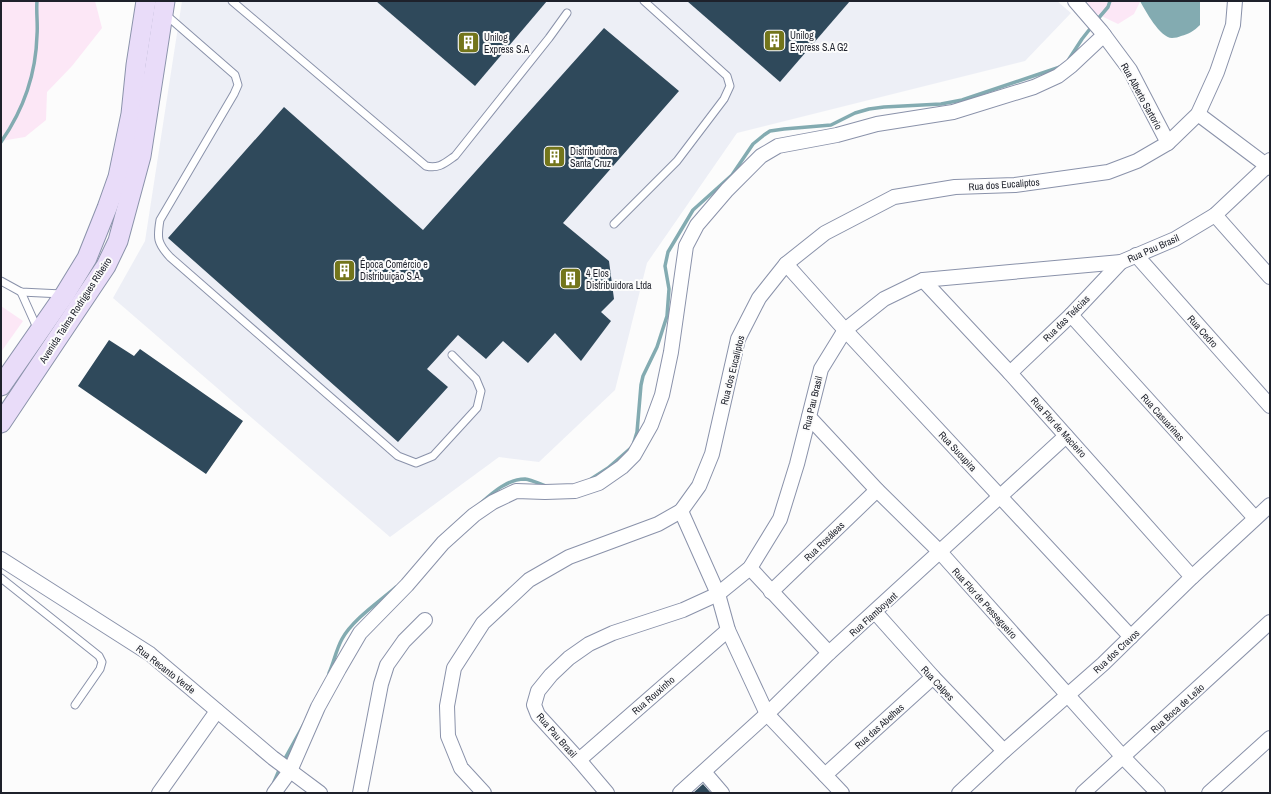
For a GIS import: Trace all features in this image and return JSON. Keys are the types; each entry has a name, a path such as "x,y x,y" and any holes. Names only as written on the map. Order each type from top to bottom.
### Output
{"main road":[{"name":"Avenida Talma Rodrigues Ribeiro","path":"1,386 65,294 87,258 98,234 118,177 131,114 136,65 146,1"},
{"name":"Avenida Talma Rodrigues Ribeiro","path":"1,423 106,266 118,241 141,156 164,7"}],"street":[{"name":"Rua Alberto Sartorio","path":"1076,1 1103,33 1130,70 1168,143"},
{"name":"Rua dos Eucaliptos","path":"484,793 461,768 448,736 447,706 454,668 483,623 529,580 569,557 658,524 681,511 699,486 712,454 738,339 759,298 786,264 825,233 894,197 955,187 1015,185 1108,172 1137,161 1168,143 1198,114 1217,72 1233,26 1235,1"},
{"path":"274,793 288,770 318,707 360,633 407,585 448,539 474,515 493,502 516,491 545,492 574,490 599,483 622,467 634,455 651,425 662,395 671,352 686,246 697,225 727,190 761,156 778,146 837,135 877,124 953,112 1034,87 1058,76 1071,66 1103,33"},
{"path":"1198,114 1269,164"},
{"name":"Rua Pau Brasil","path":"607,793 538,715 534,705 538,691 551,675 569,658 595,641 613,633 683,610 718,594 750,568 780,519 797,464 821,369 844,330 884,298 923,280 1121,262 1175,239 1215,215 1269,164"},
{"path":"1215,215 1270,278"},
{"name":"Rua Cedro","path":"1136,255 1270,406"},
{"name":"Rua das Teácias","path":"1010,373 1071,315 1121,262"},
{"name":"Rua Sucupira","path":"786,264 844,330 1131,637"},
{"name":"Rua Flor de Macieiro","path":"923,280 1010,373 1192,577"},
{"name":"Rua Casuarinas","path":"1071,315 1255,518"},
{"name":"Rua Flor de Pessegueiro","path":"809,417 877,490 940,552 1123,757 1158,793"},
{"name":"Rua Flamboyant","path":"680,793 767,714 829,653 1066,436"},
{"name":"Rua Rosáleas","path":"771,592 877,490"},
{"name":"Rua dos Cravos","path":"959,793 1131,637 1192,577 1270,505"},
{"path":"681,511 718,594 728,630 767,714 842,793"},
{"name":"Rua Recanto Verde","path":"1,559 150,654 273,758 320,793"},
{"path":"750,568 829,653"},
{"name":"Rua Calpes","path":"875,612 933,677 1004,751"},
{"path":"360,793 381,684 387,665 404,641 425,620"},
{"name":"Rua Boca de Leão","path":"1083,793 1270,622"},
{"name":"Rua Rouxinho","path":"579,760 728,630"},
{"name":"Rua das Abelhas","path":"825,775 933,677"},
{"path":"159,793 217,711"},
{"path":"1209,793 1270,738"},
{"path":"704,772 722,793"}],"lane":[{"path":"232,1 426,166 432,168 442,166 455,156 549,38 567,13"},
{"path":"614,224 677,161 724,99 730,86 726,76 644,1"},
{"path":"164,7 236,75 238,85 160,220 157,236 162,248 170,257 398,456 416,463 433,456 477,408 481,391 476,379 452,355"},
{"path":"1,281 21,292 65,294"},
{"path":"21,292 39,332"},
{"path":"1,578 99,656 102,662 100,668 74,705"}],"shaded area":[{"path":"1,1 95,1 102,28 72,66 47,92 46,120 25,137 1,141"},
{"path":"182,1 1057,1 1071,13 1025,61 737,133 647,263 615,390 539,462 499,457 390,537 113,298 145,241"},
{"path":"1087,1 1140,2 1134,14 1118,24 1091,11"},
{"path":"1,306 23,321 1,352"}],"water":[{"path":"1140,1 1200,1 1200,25 1193,31 1178,37 1167,37 1153,23"}],"building":[{"name":"Unilog Express S.A","path":"376,1 547,1 475,86"},
{"name":"Unilog Express S.A G2","path":"687,1 850,1 780,82"},
{"name":"Época Comércio e Distribuição S.A.","path":"604,28 679,91 563,223 609,261 614,299 601,312 611,321 581,361 555,333 528,363 503,341 486,359 458,335 427,369 448,387 398,442 168,238 284,107 423,230"},
{"path":"109,340 134,356 140,349 243,421 206,474 78,386"},
{"path":"703,784 711,793 693,793"}],"waterway":[{"path":"1,142 16,117 31,78 36,50 37,1"},
{"path":"1097,20 1108,7 1110,1"},
{"path":"1069,59 1093,25"},
{"path":"634,442 637,432 643,376 657,347 667,316 669,289 665,266 668,252 693,210 732,175 753,144 770,131 831,125 855,113 869,109 941,104 962,100 1060,67"},
{"path":"591,479 608,468 632,447"},
{"path":"481,503 501,487 513,481 525,479 546,486"},
{"path":"329,673 340,643 352,625 396,587"},
{"path":"283,762 304,724"},
{"path":"274,782 280,768"}],"place":[{"name":"Unilog Express S.A G2","path":"774,41"},
{"name":"Unilog Express S.A","path":"468,43"},
{"name":"Distribuidora Santa Cruz","path":"555,157"},
{"name":"Época Comércio e Distribuição S.A.","path":"344,270"},
{"name":"4 Elos Distribuidora Ltda","path":"571,279"}]}
